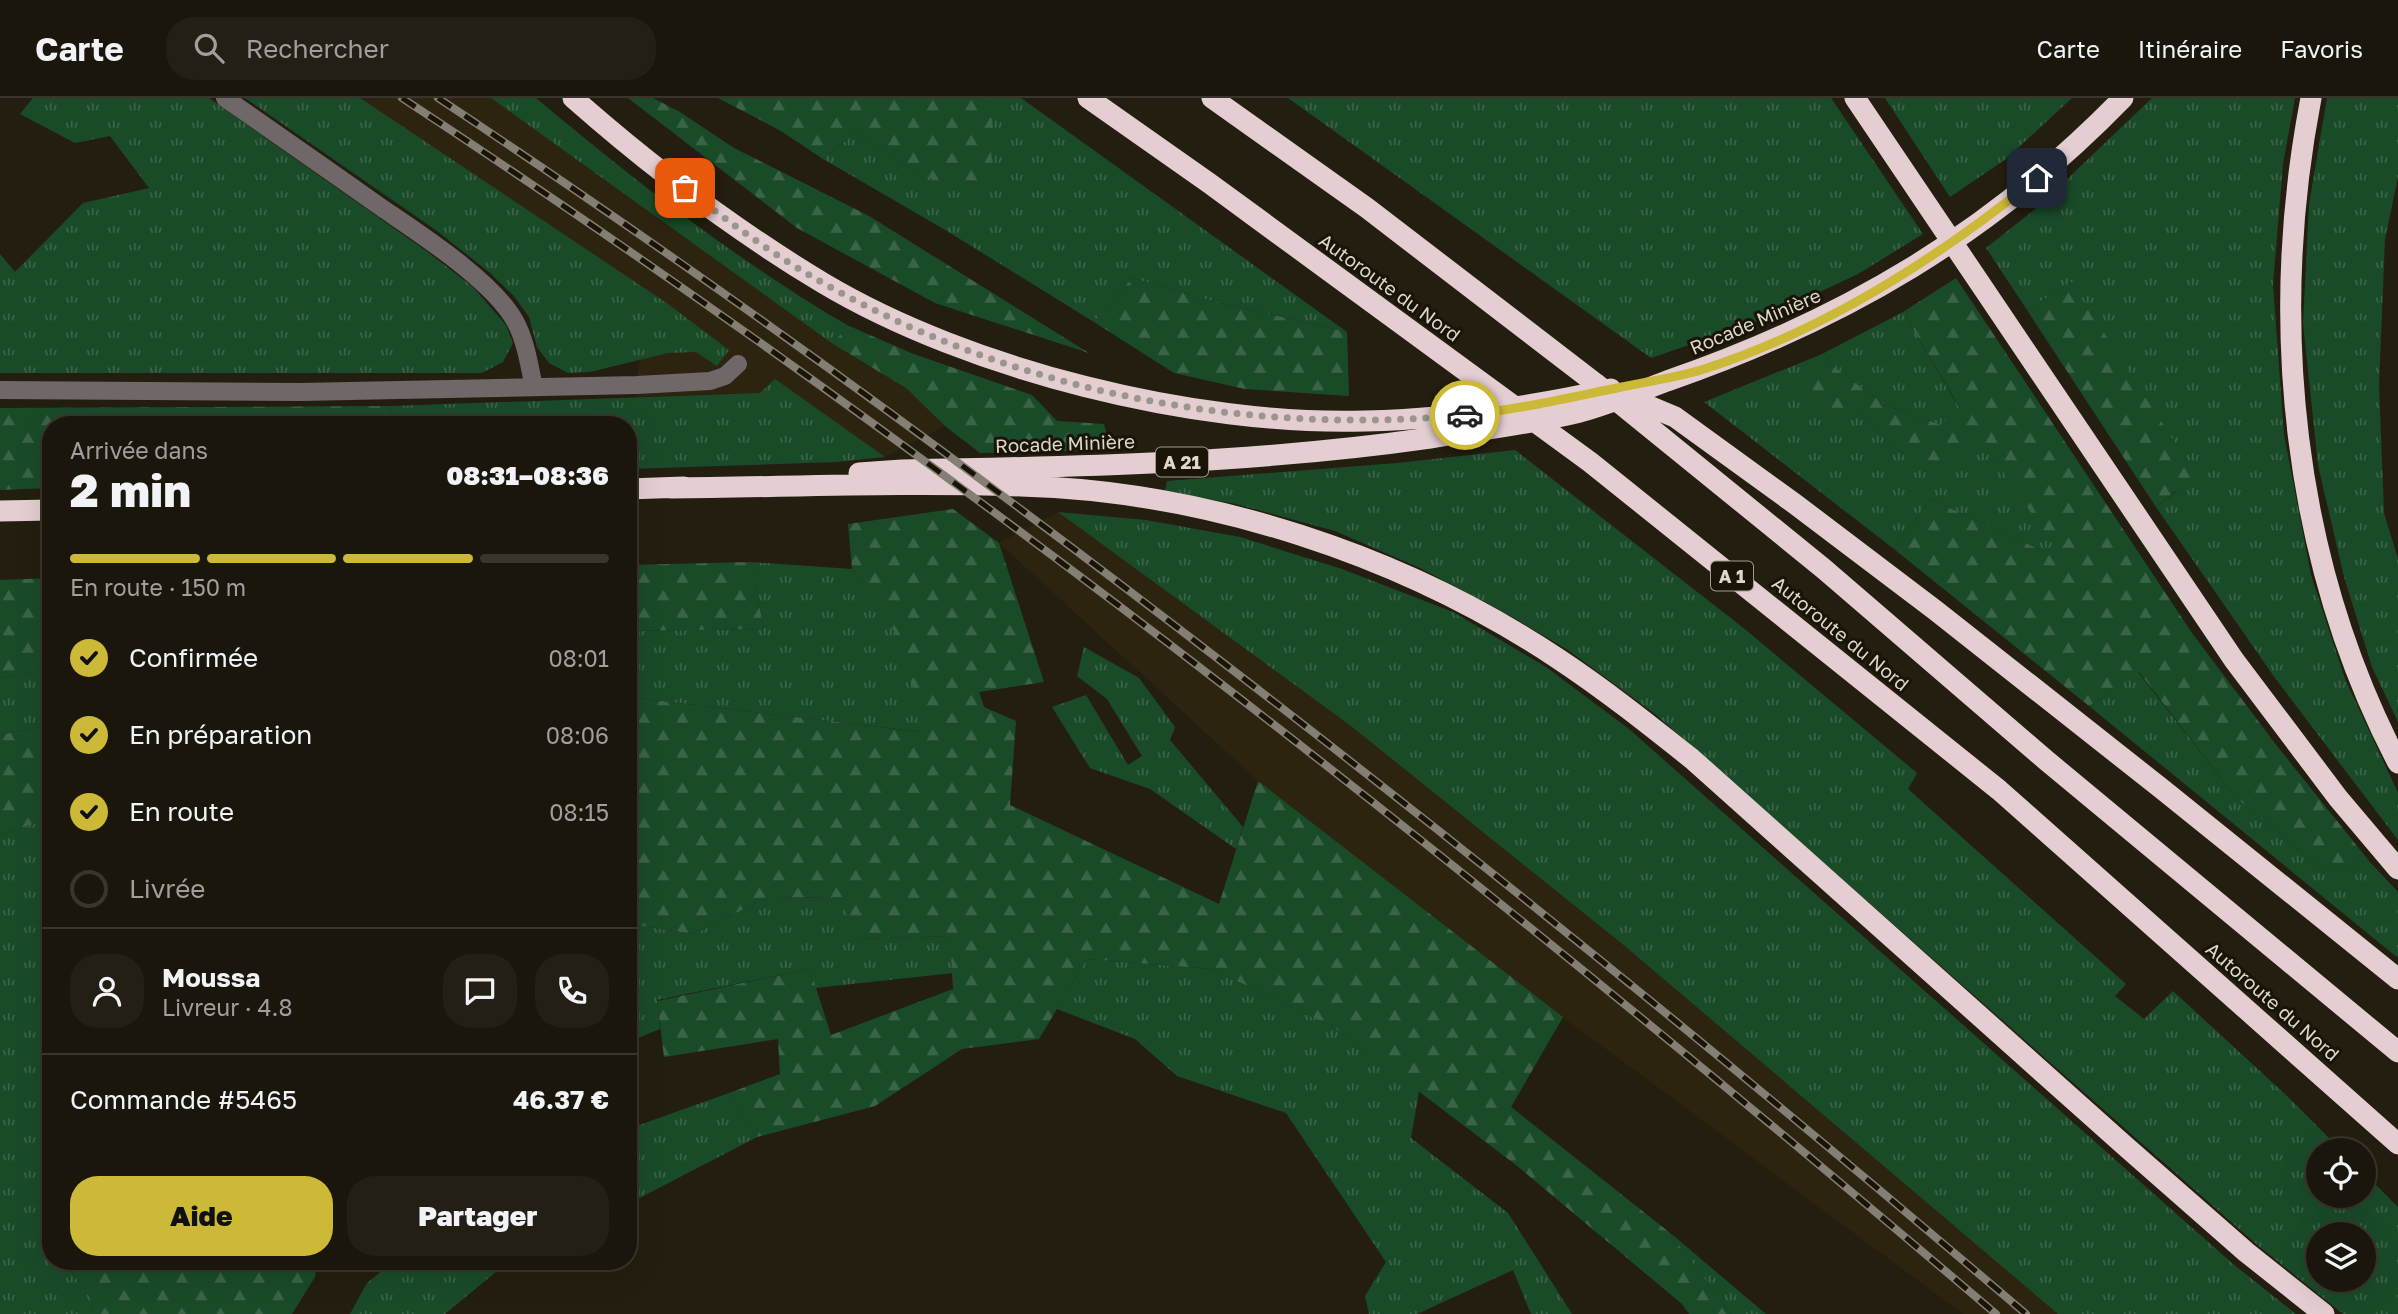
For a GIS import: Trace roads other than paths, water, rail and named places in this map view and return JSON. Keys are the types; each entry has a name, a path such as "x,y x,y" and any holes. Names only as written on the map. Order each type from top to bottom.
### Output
{"highway":[{"path":"573,98 706,204 823,283 876,311 947,342 1013,366 1059,378 1172,405 1265,416 1362,421 1473,414 1578,396 1699,370"},
{"name":"Autoroute du Nord","path":"1088,98 1209,183 1590,462 1999,790 2345,1094 2398,1144"},
{"name":"Autoroute du Nord","path":"1212,98 1367,208 1595,383 1824,569 2047,761 2398,1052"},
{"path":"1855,98 2234,660 2338,799 2398,869"},
{"name":"Rocade Minière","path":"637,489 902,470 1187,462 1364,447 1524,424 1582,411 1699,370 1790,334 1857,300 1946,247 2016,195 2058,161 2123,98"},
{"path":"2311,98 2298,177 2291,272 2291,368 2300,456 2308,504 2337,614 2374,713 2398,763"},
{"path":"1595,383 1675,417 1795,504 2141,772 2398,979"},
{"path":"671,488 1023,486 1154,500 1234,516 1308,537 1462,602 1555,657 1638,716 1692,759 2124,1145 2246,1252 2324,1314"},
{"path":"0,511 42,510"},
{"path":"2345,1094 2398,1153"}],"lane":[{"path":"225,98 435,245 478,280 501,302 514,320 523,341 534,387"},
{"path":"0,390 301,392 637,385 710,381 725,376 738,364"}],"railway":[{"path":"402,98 610,238 815,382 1218,681 1611,993 1996,1314"},
{"path":"438,98 740,305 937,447 1133,594 1532,905 1731,1067 2026,1314"}]}
